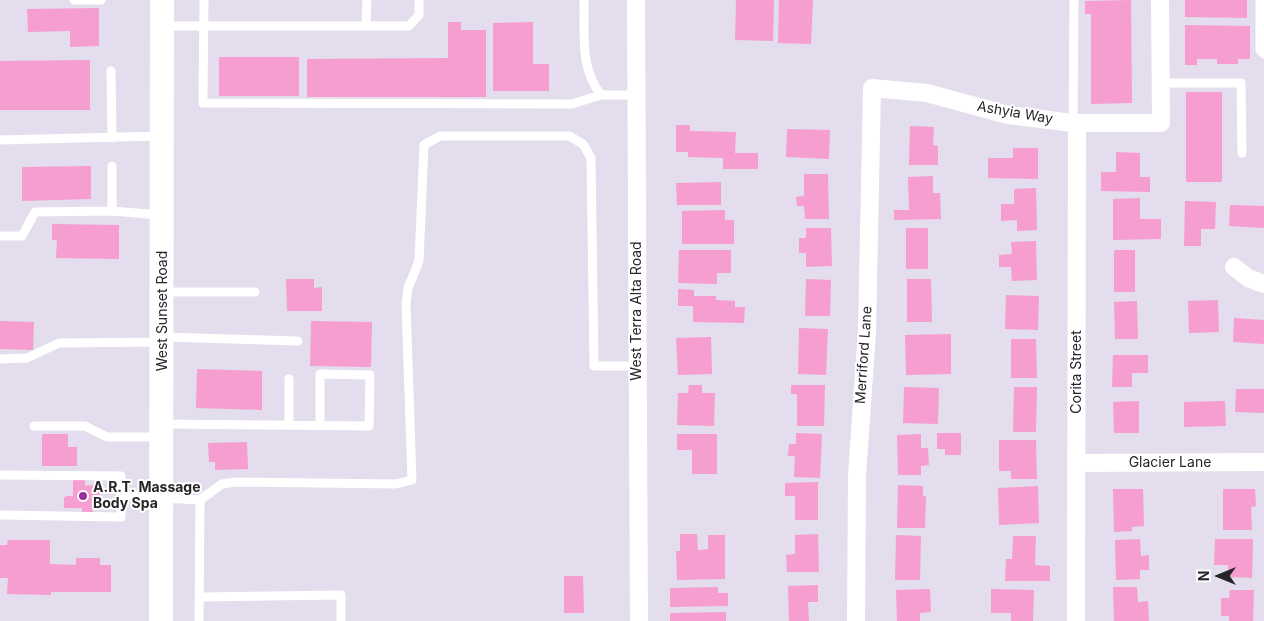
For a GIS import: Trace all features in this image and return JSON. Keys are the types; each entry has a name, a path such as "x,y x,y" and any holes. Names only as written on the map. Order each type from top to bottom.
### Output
{"main road":[{"name":"West Sunset Road","path":"161,621 163,431 162,0"}],"street":[{"name":"West Terra Alta Road","path":"636,0 638,621"},
{"path":"1160,0 1161,83"},
{"name":"Ashyia Way","path":"872,88 927,93 1008,114 1075,123 1161,123 1161,83"},
{"name":"Merriford Lane","path":"856,621 857,475 867,332 872,88"},
{"name":"Corita Street","path":"1075,123 1076,621"},
{"path":"1234,266 1248,278 1264,284"},
{"name":"Glacier Lane","path":"1076,463 1264,462"}],"lane":[{"path":"74,0 101,0"},
{"path":"204,0 203,103 572,104 601,94 637,94"},
{"path":"366,26 367,0"},
{"path":"162,26 409,26 414,23 419,15 419,0"},
{"path":"584,0 585,61 590,81 601,94"},
{"path":"1074,0 1075,123"},
{"path":"1260,0 1262,10 1260,50 1264,54"},
{"path":"111,71 112,138"},
{"path":"1161,83 1241,83 1242,153"},
{"path":"0,140 162,136"},
{"path":"199,621 200,500 210,490 222,484 237,482 396,484 412,480 406,304 408,288 419,261 424,145 440,136 569,136 583,144 591,158 594,366 638,366"},
{"path":"112,166 112,211"},
{"path":"0,236 22,236 35,212 112,211 162,216"},
{"path":"163,292 255,292"},
{"path":"0,359 27,358 59,344 163,339 298,341"},
{"path":"34,426 85,426 107,436 289,424 369,426 370,375 320,374 320,424"},
{"path":"289,379 289,424"},
{"path":"0,475 121,476 121,517 0,515"},
{"path":"121,495 200,500"},
{"path":"199,596 341,595 341,621"}],"building":[{"path":"736,0 774,0 773,41 735,40"},
{"path":"779,0 813,0 811,44 778,43"},
{"path":"1131,0 1132,103 1091,104 1091,14 1085,14 1085,1"},
{"path":"1185,0 1247,0 1247,18 1185,17"},
{"path":"99,8 99,46 70,47 70,31 28,32 27,9"},
{"path":"448,22 461,22 461,30 486,30 486,97 307,97 307,59 448,58"},
{"path":"533,22 533,64 549,64 549,91 493,91 493,23"},
{"path":"1185,25 1250,26 1250,59 1238,59 1238,64 1217,64 1217,59 1197,59 1197,65 1185,65"},
{"path":"219,57 299,57 299,96 219,96"},
{"path":"90,60 90,110 0,110 0,61"},
{"path":"1186,92 1222,92 1222,182 1186,182"},
{"path":"676,125 690,125 690,131 736,132 735,153 758,153 758,169 723,169 723,158 688,157 688,152 676,152"},
{"path":"910,126 934,127 933,145 938,146 938,165 909,165"},
{"path":"787,129 830,130 829,159 786,157"},
{"path":"1013,148 1038,148 1038,179 988,178 988,158 1013,158"},
{"path":"1116,152 1140,153 1140,177 1150,177 1150,192 1101,191 1101,172 1116,172"},
{"path":"91,166 91,199 22,201 22,167"},
{"path":"804,174 828,174 829,219 805,219 804,206 797,206 796,197 804,196"},
{"path":"933,176 933,193 940,193 941,219 894,220 894,210 909,210 908,177"},
{"path":"721,182 721,205 677,205 676,183"},
{"path":"1036,188 1037,230 1017,231 1017,220 1001,221 1001,204 1014,204 1014,189"},
{"path":"1140,198 1140,219 1161,219 1161,239 1113,240 1113,199"},
{"path":"1185,201 1216,202 1215,229 1201,229 1201,246 1184,246"},
{"path":"1230,205 1264,206 1264,228 1229,226"},
{"path":"725,210 725,220 734,220 734,244 682,244 682,211"},
{"path":"52,224 119,225 119,259 56,258 57,240 52,240"},
{"path":"806,228 831,228 832,266 806,267 806,253 799,253 799,238 806,238"},
{"path":"906,228 928,228 928,269 906,269"},
{"path":"1036,241 1037,280 1012,281 1011,267 999,267 999,255 1012,254 1011,242"},
{"path":"679,250 731,250 731,273 717,273 717,284 678,283"},
{"path":"1114,250 1135,250 1135,292 1114,292"},
{"path":"286,279 314,279 314,288 322,287 322,311 287,311"},
{"path":"806,279 831,280 830,316 805,316"},
{"path":"907,279 931,279 932,322 907,322"},
{"path":"678,289 694,290 694,296 716,296 716,300 735,301 735,307 745,307 744,323 693,322 693,306 678,306"},
{"path":"1006,295 1039,296 1038,330 1005,329"},
{"path":"1218,300 1219,332 1189,333 1188,301"},
{"path":"1137,301 1138,339 1115,339 1114,302"},
{"path":"1234,318 1264,320 1264,344 1233,342"},
{"path":"0,321 34,322 33,350 0,349"},
{"path":"311,321 372,322 371,367 310,366"},
{"path":"799,328 828,329 826,375 798,374"},
{"path":"951,334 951,374 906,375 905,335"},
{"path":"711,337 712,374 678,375 676,338"},
{"path":"1011,339 1036,339 1037,378 1011,378"},
{"path":"1113,355 1148,355 1148,373 1132,373 1132,387 1112,387"},
{"path":"197,369 262,371 262,410 196,408"},
{"path":"689,385 702,385 702,393 715,393 714,426 677,425 678,393 688,393"},
{"path":"791,385 825,385 824,426 797,426 797,394 791,394"},
{"path":"904,387 939,388 938,424 903,423"},
{"path":"1014,387 1037,387 1036,432 1013,432"},
{"path":"1236,389 1264,389 1264,413 1235,412"},
{"path":"1139,401 1139,433 1114,433 1113,402"},
{"path":"1225,401 1226,426 1184,427 1184,402"},
{"path":"796,433 822,434 820,478 794,477 795,456 788,456 789,444 796,444"},
{"path":"937,433 961,433 961,455 945,455 945,449 937,449"},
{"path":"42,434 68,434 68,447 77,447 77,466 42,466"},
{"path":"677,434 717,434 717,474 692,474 692,450 677,450"},
{"path":"921,434 921,448 928,448 929,465 921,466 921,475 898,475 897,435"},
{"path":"999,440 1036,440 1037,479 1011,479 1011,471 999,471"},
{"path":"247,442 248,469 215,470 215,462 209,462 208,443"},
{"path":"73,480 85,480 85,486 100,484 100,499 103,499 103,505 100,505 100,510 93,510 93,515 82,515 82,508 64,508 64,498 66,496 73,496"},
{"path":"818,482 818,520 795,520 795,496 785,496 785,483"},
{"path":"898,485 923,486 923,496 926,496 925,528 897,528"},
{"path":"1038,486 1039,523 999,525 998,488"},
{"path":"1113,489 1143,489 1144,526 1132,527 1132,531 1114,532"},
{"path":"1223,489 1255,489 1256,506 1251,507 1252,530 1223,530"},
{"path":"680,534 697,534 698,550 708,549 708,535 725,535 725,579 677,580 676,551 680,551"},
{"path":"818,534 819,572 787,572 786,555 795,554 795,535"},
{"path":"896,535 921,536 920,580 895,580"},
{"path":"1013,536 1036,536 1035,565 1050,566 1050,581 1005,581 1006,559 1012,559"},
{"path":"1140,539 1141,556 1149,555 1149,570 1140,570 1140,579 1116,580 1115,540"},
{"path":"1215,539 1253,539 1252,578 1228,577 1228,565 1214,565"},
{"path":"8,540 50,540 50,564 76,565 76,558 100,558 100,565 111,565 111,592 51,592 51,595 7,594 8,578 0,578 0,545 7,545"},
{"path":"564,576 583,576 584,613 564,613"},
{"path":"818,585 818,602 808,602 809,621 789,621 788,586"},
{"path":"718,587 718,593 728,593 728,606 670,607 670,588"},
{"path":"1113,587 1137,587 1138,602 1148,601 1149,621 1114,621"},
{"path":"930,589 931,612 920,613 920,621 897,621 896,590"},
{"path":"991,589 1034,590 1033,621 1011,621 1011,613 991,613"},
{"path":"1230,590 1254,590 1253,621 1229,621 1229,616 1221,616 1221,598 1229,598"},
{"path":"726,612 726,621 670,621 670,613"}],"place":[{"name":"A.R.T. Massage Body Spa","path":"83,496"}]}
